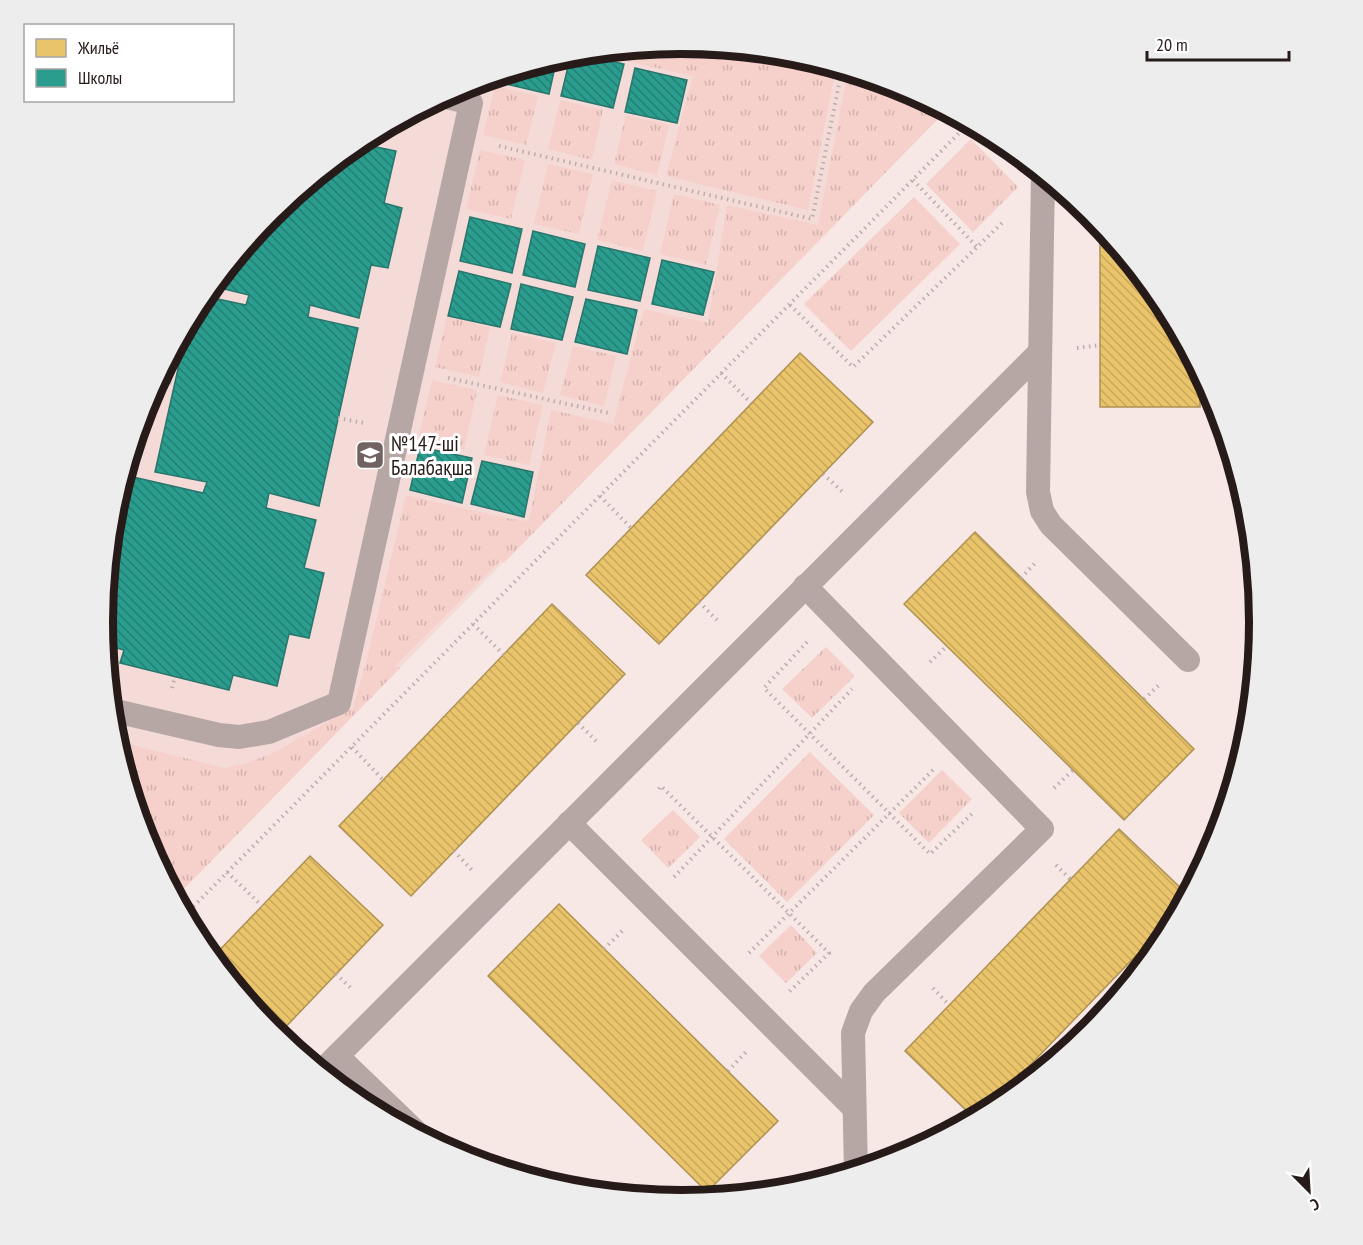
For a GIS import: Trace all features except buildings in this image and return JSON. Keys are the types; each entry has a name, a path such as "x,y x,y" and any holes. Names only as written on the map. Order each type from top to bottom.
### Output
{"lane":[{"path":"121,712 219,735 239,736 268,732 339,703 471,103 458,100"},
{"path":"1043,184 1038,492 1042,511 1051,525 1188,660"},
{"path":"378,1103 329,1064 1040,352"},
{"path":"805,586 1042,829 874,993 861,1011 853,1033 856,1164"},
{"path":"569,823 854,1108"}],"path":[{"path":"464,138 812,219 840,77"},
{"path":"191,909 963,129"},
{"path":"913,180 977,247"},
{"path":"790,305 853,367 977,247 1040,182"},
{"path":"412,371 609,413"},
{"path":"721,373 751,403"},
{"path":"167,382 174,383"},
{"path":"600,496 631,528"},
{"path":"833,615 764,688 930,854 1001,787"},
{"path":"473,624 504,655"},
{"path":"649,903 879,662"},
{"path":"724,978 959,744"},
{"path":"351,747 383,780"},
{"path":"653,794 661,786 829,953 763,1018"},
{"path":"227,872 262,906"}],"shaded area":[{"name":"№147-ші Балабақша","path":"644,55 719,55 792,65 864,84 899,97 940,116 181,892 156,840 143,805 124,733 114,660 114,585 118,548 132,475 156,405 172,371 189,338 230,276 280,221 335,171 397,130 430,113 464,97 534,73 607,59"}],"green space":[{"path":"644,55 719,55 792,65 834,75 808,210 666,176 693,76 614,58"},
{"path":"847,79 899,97 940,116 504,563 501,560 395,666 400,668 181,892 156,840 143,805 126,744 225,768 271,754 353,708 406,495 529,521 551,410 613,424 644,309 708,323 727,205 818,225"},
{"path":"495,86 538,96 526,145 483,135"},
{"path":"560,100 603,110 592,160 548,149"},
{"path":"626,115 669,125 657,175 614,164"},
{"path":"971,139 1018,187 973,232 926,184"},
{"path":"480,150 525,160 511,219 466,209"},
{"path":"548,164 593,174 579,234 534,224"},
{"path":"612,180 657,191 643,251 597,240"},
{"path":"674,194 720,205 706,265 660,254"},
{"path":"914,197 960,244 851,351 804,304"},
{"path":"447,317 490,327 479,377 435,367"},
{"path":"512,333 556,343 543,393 500,382"},
{"path":"573,346 616,356 604,406 560,395"},
{"path":"432,380 477,390 464,450 418,440"},
{"path":"498,395 543,405 529,465 484,455"},
{"path":"826,647 855,676 812,718 782,689"},
{"path":"810,752 874,815 787,902 724,839"},
{"path":"942,770 972,799 929,843 899,813"},
{"path":"673,810 700,837 668,868 641,840"},
{"path":"791,925 817,953 786,983 759,956"}],"place":[{"name":"№147-ші Балабақша","path":"370,455"}]}
